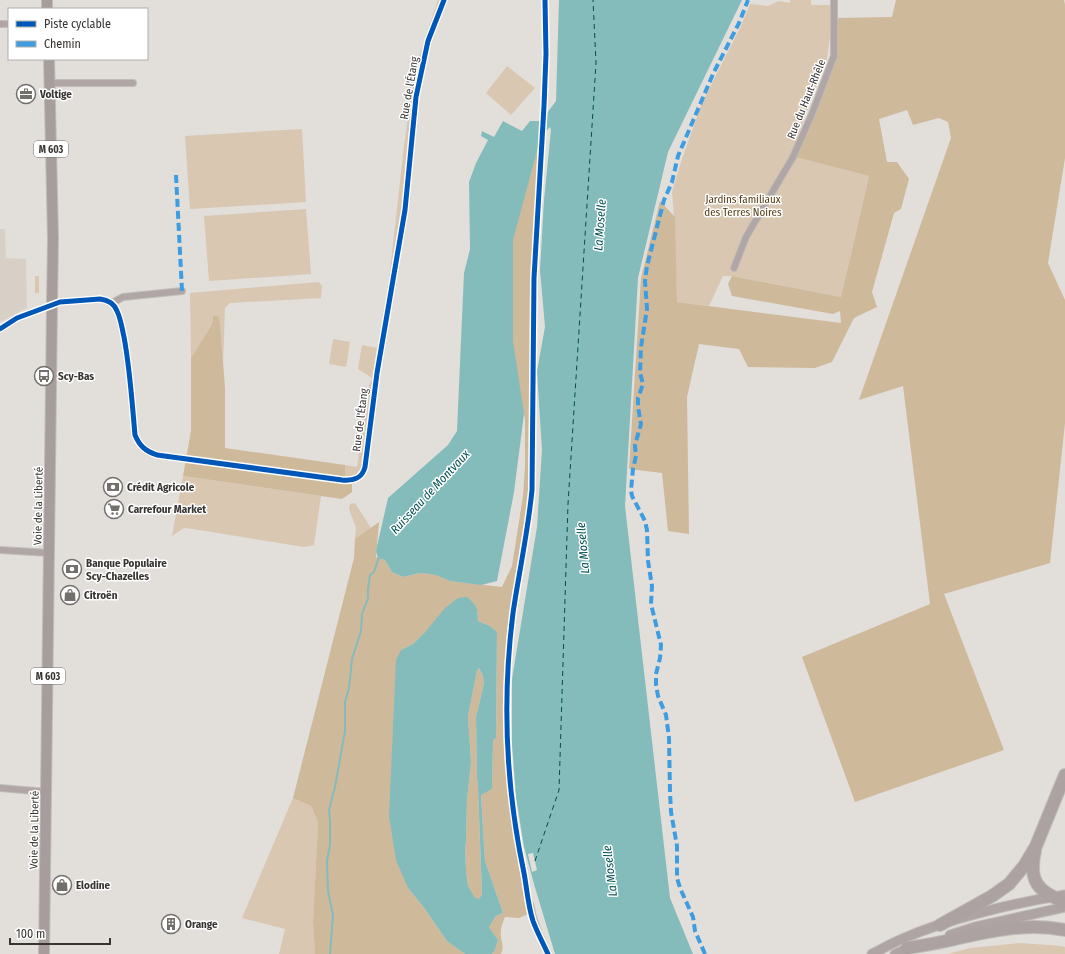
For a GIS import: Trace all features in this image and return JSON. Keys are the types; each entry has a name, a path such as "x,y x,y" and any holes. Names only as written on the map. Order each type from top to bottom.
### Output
{"highway":[{"path":"940,925 992,896 1009,884 1024,866 1036,846 1065,775"},
{"path":"1036,846 1033,860 1035,880 1039,888 1052,897 1065,902"},
{"path":"907,948 945,942 1000,929 1033,927 1065,930"}],"main road":[{"name":"Voie de la Liberté","path":"44,954 53,239 49,60"},
{"path":"872,954 902,939 940,925 996,909 1065,895"},
{"path":"895,954 907,948 975,927 1065,906"}],"street":[{"name":"Rue de l'Étang","path":"112,303 120,318 128,356 135,435 143,449 158,455 342,480 355,480 360,476 365,467 376,373 405,210 416,97 428,41 444,0"},
{"name":"Rue du Haut-Rhêle","path":"734,268 746,237 793,157 812,114 834,56 834,0"},
{"path":"49,83 134,83"},
{"path":"0,328 17,318 66,301 100,299 107,300 112,303 123,297 182,291"},
{"path":"0,550 50,553"},
{"path":"0,788 47,792"},
{"path":"530,904 538,934 548,954"}],"shaded area":[{"path":"896,0 1064,0 1065,158 1048,263 1065,300 1065,423 1050,563 944,594 1004,750 855,802 802,657 930,604 903,386 859,400 951,138 948,122 939,118 913,125 907,110 879,119 887,162 897,162 909,179 901,209 894,213 872,292 877,307 854,318 832,362 815,368 748,367 739,349 699,344 687,397 689,534 668,531 662,473 629,469 641,278 660,201 675,217 677,302 841,323 840,311 833,314 732,296 728,284 732,276 841,297 869,176 795,157 831,64 836,18 892,17"},
{"path":"543,144 534,278 532,490 515,600 508,696 509,777 518,849 530,904 528,914 519,918 505,917 501,932 502,952 501,954 492,954 498,940 489,927 496,916 503,913 485,861 481,794 492,789 493,740 496,738 497,632 490,626 478,621 478,612 426,631 413,644 401,650 408,888 425,909 447,941 465,954 315,954 313,922 318,822 311,806 293,798 354,558 355,539 379,522 376,557 385,560 392,572 403,577 420,573 437,575 450,581 502,587 512,566 523,496 525,467 525,418 505,357 497,256 537,145"},
{"path":"0,229 5,229 6,258 26,259 27,308 0,322"},
{"path":"213,316 218,316 220,323 225,388 225,448 345,465 345,480 352,480 352,492 342,499 183,476 191,431 191,358 212,324"},
{"path":"479,668 483,676 484,683 476,717 482,896 479,900 475,899 468,886 465,849 467,800 471,762 468,716 477,671"}],"green space":[{"path":"438,0 444,0 428,41 416,97 411,155 393,280 389,280 412,87 417,63"},
{"name":"Jardins familiaux des Terres Noires","path":"790,0 811,0 811,5 832,5 831,30 827,58 796,141 795,157 869,176 841,297 732,276 723,276 709,306 677,302 672,192 702,103 741,26 750,4 768,6 779,1 790,3"},
{"path":"507,66 535,88 511,115 486,93"},
{"path":"302,129 306,202 190,209 185,136"},
{"path":"306,209 311,274 209,281 204,216"},
{"path":"35,276 39,276 39,293 35,293"},
{"path":"319,282 322,286 321,298 230,303 225,308 223,366 220,323 218,316 213,316 212,324 191,358 190,293"},
{"path":"333,339 350,342 346,367 329,364"},
{"path":"362,345 377,348 372,378 358,369"},
{"path":"372,378 376,378 363,472 345,480 345,465 357,467 369,386"},
{"path":"183,476 321,496 314,545 304,547 184,528 172,536"},
{"path":"355,503 371,528 355,539 356,528 349,509 350,504"},
{"path":"293,798 311,806 318,822 313,922 315,954 279,954 285,929 242,918"},
{"path":"1021,943 1065,947 1065,954 948,954 970,948"}],"water":[{"name":"La Moselle","path":"559,0 742,0 668,152 638,278 625,506 670,898 693,954 555,954 524,847 516,797 512,744 512,679 537,527 542,450 537,371 545,327 540,270 544,200 551,130 550,127 541,136 513,240 513,341 524,414 514,492 497,581 481,585 450,581 436,575 420,573 403,577 392,572 385,560 378,558 376,551 388,498 448,445 457,431 464,273 470,249 469,182 476,163 488,140 481,136 482,131 494,137 503,121 522,131 530,121 541,121 556,101"},
{"path":"467,597 476,608 478,613 478,621 490,626 497,632 496,738 493,740 492,789 481,795 485,861 503,913 496,916 489,927 498,940 492,954 465,954 447,941 425,909 408,888 396,860 389,816 396,660 401,650 413,644 445,608 458,598","holes":["479,668 483,676 484,683 476,717 482,895 479,899 475,898 468,886 465,849 467,800 471,762 468,716 477,671"]}],"pier":[{"path":"533,853 537,870 532,872 528,854"}],"waterway":[{"name":"Ruisseau de Montvaux","path":"330,954 333,915 328,891 327,861 330,845 329,810 335,787 345,731 345,702 349,688 352,659 361,631 362,614 368,598 370,575 374,572 379,557"}],"ferry route":[{"path":"535,861 559,790 568,504 596,63 593,0"}],"marked path":[{"path":"705,954 695,931 693,917 677,878 677,846 671,812 669,738 666,715 658,696 656,685 656,674 660,658 661,645 651,604 652,586 648,561 647,530 645,521 632,496 631,490 636,456 635,445 641,424 638,398 643,384 640,373 641,347 647,309 645,281 647,266 664,200 672,182 678,156 713,74 739,23 748,0"},
{"path":"176,175 182,291"}],"cycle path":[{"path":"0,329 17,318 60,302 100,299 108,301 117,311 124,337 135,435 141,446 157,455 342,480 350,480 359,477 364,471 365,467 377,373 405,210 416,97 428,41 444,0"},
{"path":"545,0 546,54 544,106 534,278 532,490 526,537 513,613 507,711 510,776 518,841 531,915 548,954"}],"place":[{"name":"Voltige","path":"26,94"},
{"name":"Scy-Bas","path":"44,376"},
{"name":"Crédit Agricole","path":"113,487"},
{"name":"Carrefour Market","path":"114,509"},
{"name":"Banque Populaire Scy-Chazelles","path":"72,569"},
{"name":"Citroën","path":"70,595"},
{"name":"Elodine","path":"62,885"},
{"name":"Orange","path":"171,924"}]}
